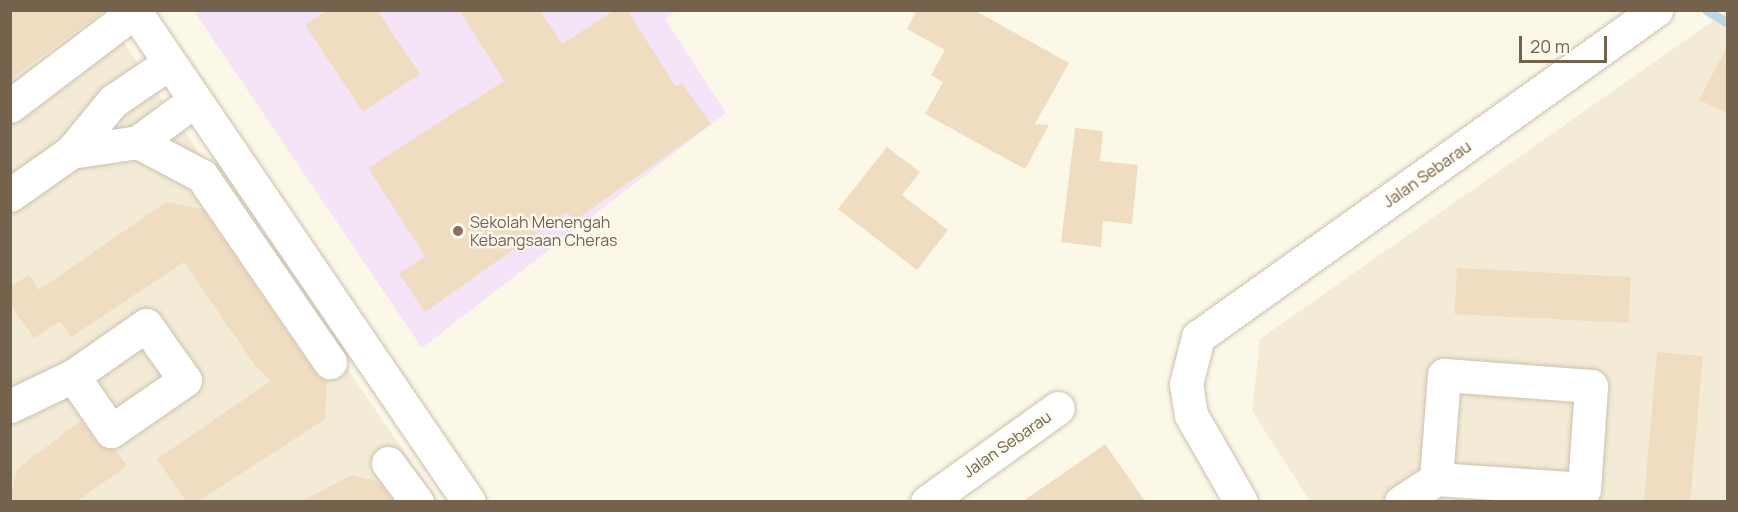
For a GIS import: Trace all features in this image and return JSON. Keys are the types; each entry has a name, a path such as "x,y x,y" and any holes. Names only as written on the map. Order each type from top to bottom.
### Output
{"street":[{"name":"Jalan Sebarau","path":"1241,501 1191,415 1186,384 1198,337 1656,10"},
{"path":"10,106 134,11 468,501"},
{"path":"10,195 71,152 113,101 170,63"},
{"path":"71,152 138,142 195,100"},
{"path":"138,142 202,176 330,362"},
{"path":"1401,501 1436,479 1584,489 1591,386 1444,375 1436,479"},
{"path":"10,406 73,376"},
{"name":"Jalan Sebarau","path":"927,501 1058,408"},
{"path":"388,463 417,501"}],"shaded area":[{"path":"10,11 102,11 438,501 11,501"},
{"name":"Sekolah Menengah Kebangsaan Cheras","path":"194,11 676,11 665,19 726,113 422,348"},
{"path":"1727,11 1727,501 1310,501 1252,411 1260,339"}],"building":[{"path":"10,10 105,10 10,79"},
{"path":"327,10 377,10 420,74 363,112 305,25"},
{"path":"459,10 540,10 562,44 615,10 627,10 676,87 682,83 711,124 574,221 567,212 425,312 399,274 425,256 368,168 504,81"},
{"path":"917,10 974,10 1069,63 1035,124 1049,125 1025,169 925,114 943,82 931,75 945,50 907,29"},
{"path":"1728,45 1728,113 1699,100"},
{"path":"1075,128 1103,131 1100,161 1138,165 1132,224 1103,221 1101,247 1061,242"},
{"path":"887,147 920,172 902,195 948,230 917,270 838,209"},
{"path":"166,202 202,209 315,373 327,380 325,419 199,501 186,501 157,459 271,381 254,364 184,262 71,337 60,321 34,338 10,304 10,287 29,275 39,290"},
{"path":"1457,268 1631,277 1628,323 1455,314"},
{"path":"1657,352 1703,356 1690,502 1644,500"},
{"path":"81,421 96,442 104,448 115,449 127,466 77,501 10,501 17,469"},
{"path":"1105,444 1145,501 1023,501 1080,462"},
{"path":"352,475 379,482 393,501 302,501"}],"waterway":[{"path":"1706,10 1728,23"}],"place":[{"name":"Sekolah Menengah Kebangsaan Cheras","path":"458,231"}]}
